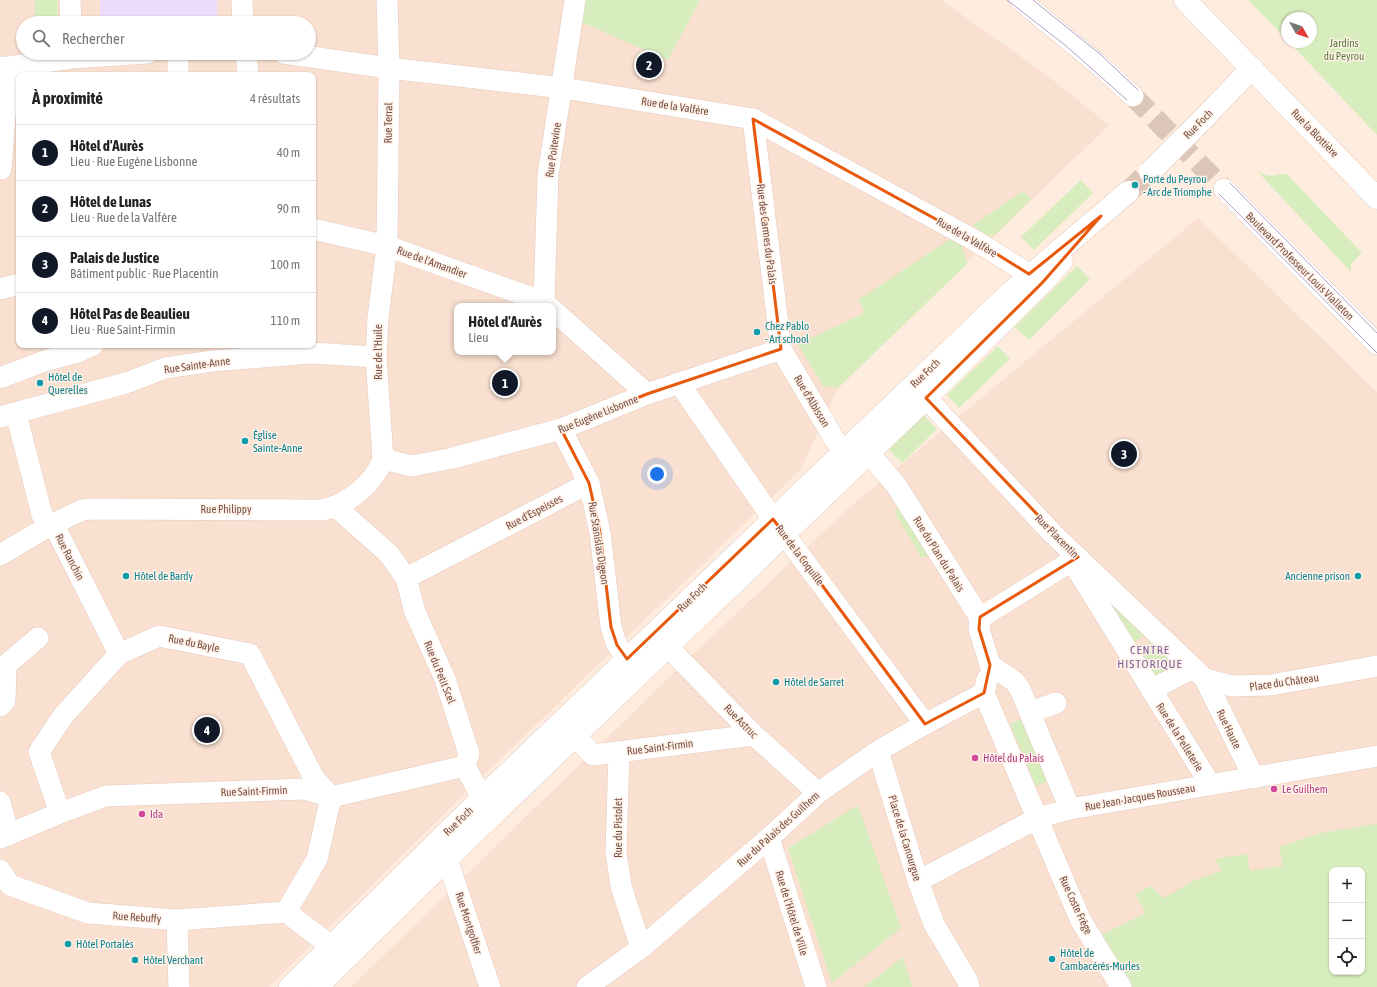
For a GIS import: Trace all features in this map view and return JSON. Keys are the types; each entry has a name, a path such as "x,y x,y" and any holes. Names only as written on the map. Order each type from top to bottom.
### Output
{"street":[{"path":"70,0 71,16"},
{"path":"242,0 243,16"},
{"name":"Rue Terral","path":"387,0 389,68 387,246"},
{"name":"Rue Poitevine","path":"548,303 548,174 563,88 575,0"},
{"path":"1020,0 1098,64 1133,96"},
{"name":"Rue la Blottière","path":"1185,0 1377,198"},
{"name":"Rue de la Valfère","path":"316,58 389,68 563,88 752,119 974,240 1029,274"},
{"path":"1,169 4,67 88,60"},
{"path":"178,60 178,72"},
{"path":"247,60 248,72"},
{"name":"Rue Foch","path":"317,987 667,646 779,526 842,452 1029,274 1101,216 1140,181 1252,68"},
{"name":"Rue des Carmes du Palais","path":"752,119 781,349"},
{"name":"Boulevard Professeur Louis Vialleton","path":"1224,189 1377,344"},
{"name":"Rue Foch","path":"290,987 482,798 627,659 779,526 868,452 926,398 1042,283 1101,216"},
{"name":"Rue de l'Amandier","path":"316,230 387,246 540,303"},
{"name":"Rue de l'Huile","path":"383,459 376,357 378,318 387,246"},
{"path":"0,288 16,285"},
{"name":"Rue de l'Amandier","path":"556,313 647,394"},
{"path":"0,378 47,360 78,352 87,348"},
{"name":"Rue Eugène Lisbonne","path":"383,459 412,466 453,458 561,429 647,394 781,349"},
{"name":"Rue d'Albisson","path":"781,349 842,452"},
{"name":"Rue Sainte-Anne","path":"8,415 126,383 165,368 213,361 312,353 376,357"},
{"name":"Rue de la Coquille","path":"679,383 779,526 925,724"},
{"name":"Rue Placentin","path":"926,398 1075,559 1199,673"},
{"name":"Rue Ranchin","path":"8,415 42,515 57,531 119,654"},
{"name":"Rue Stanislas Digeon","path":"561,429 589,483 600,532 611,628 617,645 627,659"},
{"name":"Rue du Plan du Palais","path":"868,452 896,485 980,618 979,629 990,665 984,693"},
{"name":"Rue Philippy","path":"0,555 51,525 82,510 323,510 336,507 348,500 365,485 376,472 383,459"},
{"name":"Rue d'Espeisses","path":"406,578 478,542 589,483"},
{"path":"336,507 389,554 406,578"},
{"path":"980,618 1075,559"},
{"name":"Rue Placentin","path":"1075,559 1151,690"},
{"name":"Rue du Petit Scel","path":"406,578 415,612 445,679 469,754 465,766"},
{"name":"Rue du Bayle","path":"60,813 39,752 63,716 119,654 159,636 250,654 314,778 331,797"},
{"path":"0,706 5,700 6,665 38,638"},
{"name":"Rue Astruc","path":"667,646 754,735 818,793"},
{"path":"990,665 1014,681 1020,689 1032,712 1070,810"},
{"name":"Place du Château","path":"1199,673 1244,687 1283,684 1377,666"},
{"path":"1151,690 1199,673"},
{"name":"Rue Haute","path":"1199,673 1254,778"},
{"name":"Rue de la Pelleterie","path":"1151,690 1210,784"},
{"path":"984,693 1038,818"},
{"name":"Rue du Palais des Guilhem","path":"587,987 641,948 769,838 818,793 878,751 984,693"},
{"path":"1032,712 1056,703"},
{"name":"Rue Saint-Firmin","path":"574,736 593,755 754,735"},
{"name":"Place de la Canourgue","path":"878,751 918,881 934,924 968,980 969,987"},
{"name":"Rue du Pistolet","path":"619,752 616,852 621,886 641,948"},
{"name":"Rue Jean-Jacques Rousseau","path":"918,881 1038,818 1070,810 1210,784 1254,778 1377,756"},
{"path":"465,766 482,798"},
{"name":"Rue Saint-Firmin","path":"5,837 60,813 106,796 304,789 331,797 465,766"},
{"path":"331,797 317,859 286,912 331,946"},
{"path":"0,802 5,837"},
{"name":"Rue Coste Frège","path":"1038,818 1080,919 1121,987"},
{"name":"Rue de l'Hôtel de Ville","path":"769,838 816,987"},
{"name":"Rue Montgolfier","path":"447,859 490,987"},
{"name":"Rue Rebuffy","path":"0,870 10,885 88,913 177,920 286,912"},
{"path":"177,920 179,987"}],"highlighted area":[{"path":"753,119 974,240 1029,274 1101,216 1042,283 926,398 1078,557 980,617 979,629 990,665 984,693 925,724 773,519 627,659 617,645 611,627 600,532 589,483 561,429 647,394 781,349"}],"shaded area":[{"path":"0,0 941,0 1044,73 1109,125 838,388 801,469 451,807 269,987 0,987"},
{"path":"100,0 217,0 218,16 100,16"},
{"path":"1198,218 1377,392 1377,987 351,987 695,652 851,506"}],"green space":[{"path":"35,0 58,0 57,16 35,16"},
{"path":"585,0 700,0 668,60 581,22"},
{"name":"Jardins du Peyrou","path":"1248,0 1377,0 1377,135 1295,48 1317,48 1317,12 1281,12 1281,34"},
{"path":"1257,171 1270,176 1287,174 1362,253 1351,264 1351,272"},
{"path":"1081,180 1093,193 1034,250 1021,237"},
{"path":"1023,191 1031,199 995,235 986,236 973,225"},
{"path":"950,239 962,246 967,264 838,388 823,386 798,344 862,314 864,310 858,300"},
{"path":"1077,266 1090,279 1029,340 1015,327"},
{"path":"998,346 1010,359 959,408 947,395"},
{"path":"923,415 937,429 902,463 888,449"},
{"path":"902,506 928,555 927,557 921,557 894,511"},
{"path":"1094,585 1147,634 1133,643"},
{"path":"1154,640 1179,664 1156,678 1138,650"},
{"path":"1022,719 1048,781 1036,786 1010,724"},
{"path":"858,805 901,928 832,983 788,848"},
{"path":"1377,824 1377,987 1126,987 1098,936 1146,913 1135,894 1150,886 1164,898 1193,881 1221,871 1215,859 1247,854 1250,871 1280,866 1283,865 1279,847 1320,833"},
{"path":"903,957 912,987 863,987"}],"tunnel":[{"path":"1133,96 1224,189"},
{"path":"1128,192 1143,178"}],"tram line":[{"path":"1007,0 1065,45 1127,100"},
{"path":"1033,0 1100,54 1138,90"},
{"path":"1230,183 1377,333"},
{"path":"1219,194 1377,353"}],"place":[{"name":"Hôtel de Lunas","path":"649,65"},
{"name":"Porte du Peyrou - Arc de Triomphe","path":"1135,185"},
{"name":"Chez Pablo - Art school","path":"757,332"},
{"name":"Hôtel de Querelles","path":"40,383"},
{"name":"Hôtel d'Aurès","path":"505,383"},
{"name":"Église Sainte-Anne","path":"245,441"},
{"name":"Palais de Justice","path":"1124,454"},
{"name":"Hôtel de Bardy","path":"126,576"},
{"name":"Ancienne prison","path":"1358,576"},
{"name":"Hôtel de Sarret","path":"776,682"},
{"name":"Hôtel Pas de Beaulieu","path":"207,730"},
{"name":"Hôtel du Palais","path":"975,758"},
{"name":"Le Guilhem","path":"1274,789"},
{"name":"Ida","path":"142,814"},
{"name":"Hôtel Portalès","path":"68,944"},
{"name":"Hôtel de Cambacérès-Murles","path":"1052,959"},
{"name":"Hôtel Verchant","path":"135,960"}],"district":[{"name":"CENTRE HISTORIQUE","path":"1150,657"}]}
